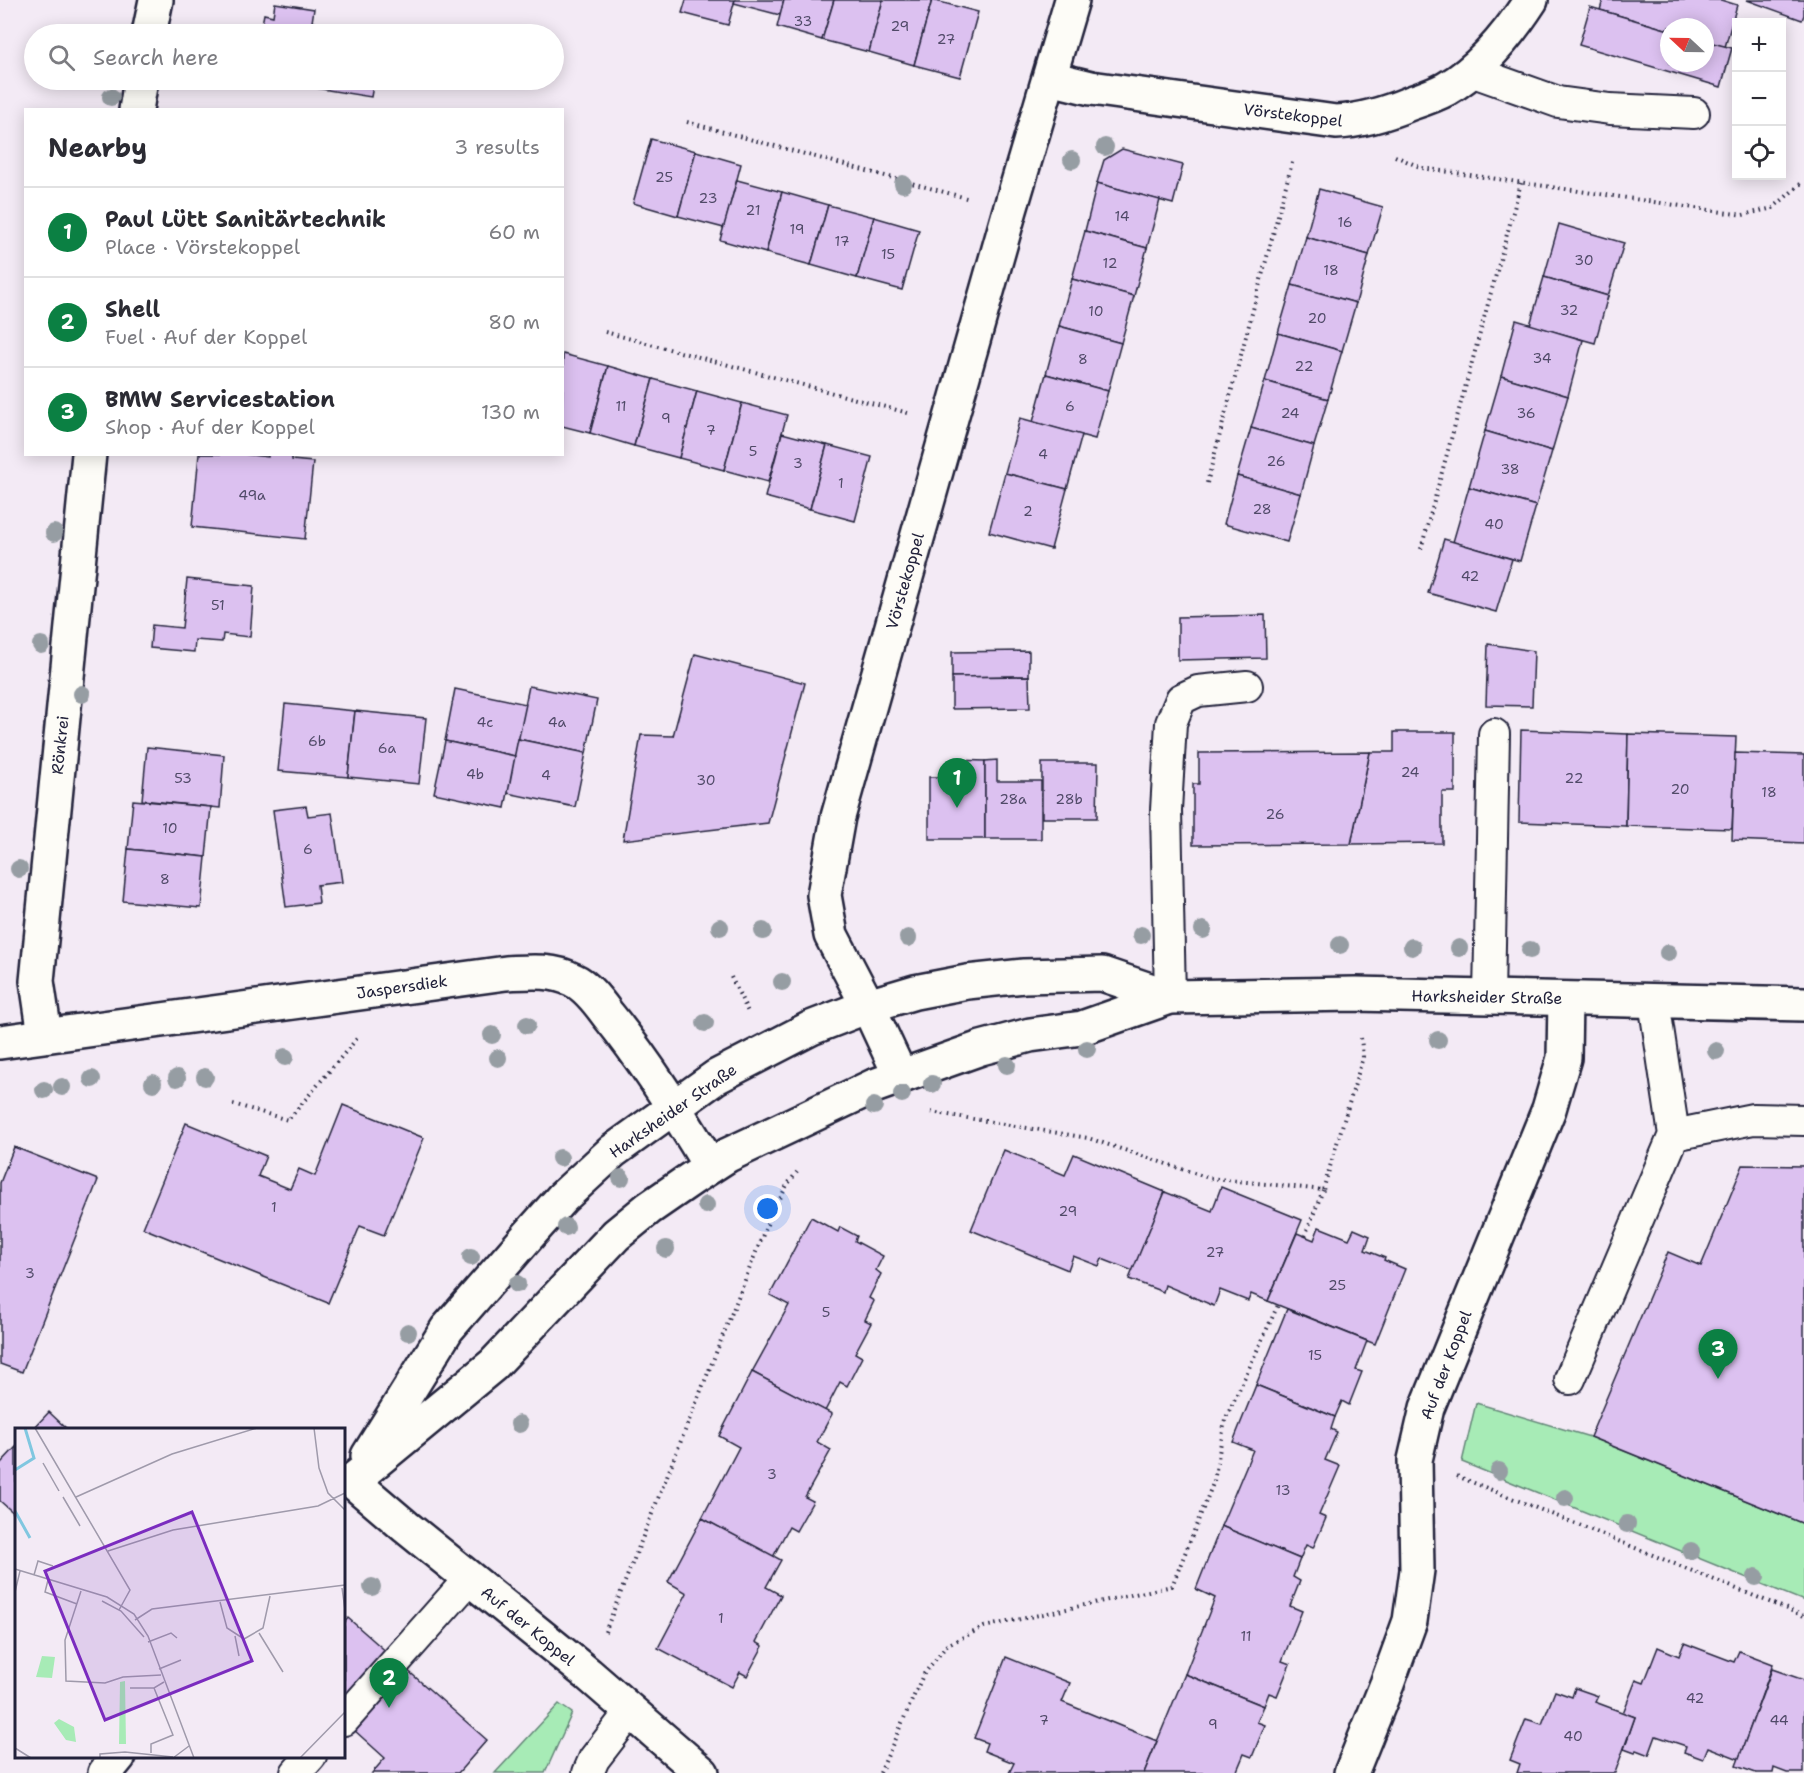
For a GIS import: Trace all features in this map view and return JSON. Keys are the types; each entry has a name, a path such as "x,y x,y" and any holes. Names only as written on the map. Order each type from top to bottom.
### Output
{"street":[{"path":"151,24 156,0"},
{"name":"Vörstekoppel","path":"901,1077 831,935 824,895 838,817 1072,0"},
{"name":"Vörstekoppel","path":"1050,78 1091,88 1336,122 1355,121 1394,110 1445,90 1471,71 1506,33 1531,0"},
{"path":"136,108 139,90"},
{"name":"Rönkrei","path":"45,1035 37,981 89,456"},
{"name":"Jaspersdiek","path":"0,1042 506,973 544,971 574,980 596,999 631,1042 674,1106 710,1166"},
{"name":"Harksheider Straße","path":"348,1486 447,1329 562,1198 613,1151 717,1077 811,1028 868,1006 915,992 967,982 1024,976 1102,975 1170,997"},
{"name":"Harksheider Straße","path":"348,1486 493,1365 616,1235 649,1208 728,1155 799,1120 874,1086 981,1048 1030,1035 1082,1028 1170,997 1356,994 1804,1004"},
{"name":"Auf der Koppel","path":"1351,1773 1410,1621 1417,1570 1415,1460 1427,1408 1549,1109 1564,1058 1565,999"},
{"name":"Auf der Koppel","path":"348,1486 406,1527 470,1578 588,1674 702,1773"},
{"path":"105,1773 117,1758"}],"lane":[{"path":"1471,71 1558,102 1610,109 1694,112"},
{"path":"1170,997 1166,810 1171,723 1181,699 1189,695 1198,691 1247,686"},
{"path":"1489,997 1494,734"},
{"path":"1569,1379 1674,1135 1654,1001"},
{"path":"1674,1135 1753,1119 1804,1120"},
{"path":"345,1719 470,1578"},
{"path":"588,1773 594,1759 631,1711"},
{"path":"296,1773 309,1758"}],"path":[{"path":"1207,483 1304,117"},
{"path":"1355,121 1378,149 1422,168 1743,214 1773,208 1804,181"},
{"path":"687,122 1010,210"},
{"path":"1421,549 1521,183"},
{"path":"605,332 949,424"},
{"path":"232,1104 288,1120 400,987"},
{"path":"1305,1236 1323,1190 1363,1057 1356,994"},
{"path":"921,1110 1088,1137 1209,1178 1323,1190"},
{"path":"588,1674 768,1222 787,1185 800,1168"},
{"path":"880,1773 923,1675 948,1644 984,1627 1172,1586 1214,1481 1225,1420 1278,1305"},
{"path":"1415,1460 1804,1616"}],"green space":[{"path":"1476,1403 1590,1437 1804,1524 1804,1601 1462,1462"},
{"path":"559,1704 572,1713 545,1773 495,1773"}],"building":[{"path":"686,0 735,0 728,25 682,13"},
{"path":"735,0 784,0 780,15 734,3"},
{"path":"784,0 834,0 822,40 777,27"},
{"path":"834,0 883,0 869,52 822,40"},
{"path":"883,0 932,0 914,65 869,52"},
{"path":"932,0 978,12 960,77 914,65"},
{"path":"1603,0 1721,0 1737,5 1725,47 1714,44 1714,18 1660,18 1660,27 1600,10"},
{"path":"1747,0 1804,0 1804,15 1802,20"},
{"path":"275,3 314,9 312,22 323,24 262,24 264,14 273,16"},
{"path":"1590,7 1660,27 1660,69 1579,45"},
{"path":"1714,43 1732,48 1721,87 1670,72 1714,72"},
{"path":"328,90 372,90 371,97"},
{"path":"651,139 696,151 678,216 633,203"},
{"path":"1122,149 1183,165 1173,204 1097,183 1104,160"},
{"path":"696,151 741,164 724,228 678,216"},
{"path":"737,180 782,192 766,253 720,240"},
{"path":"1097,183 1160,200 1147,248 1085,231"},
{"path":"1319,189 1383,207 1369,255 1306,237"},
{"path":"782,192 828,205 811,265 766,253"},
{"path":"828,205 874,217 857,278 811,265"},
{"path":"874,217 919,230 902,290 857,278"},
{"path":"1559,224 1624,243 1608,296 1544,277"},
{"path":"1085,231 1147,248 1134,296 1072,279"},
{"path":"1306,237 1369,255 1356,303 1292,285"},
{"path":"1544,277 1608,296 1595,343 1530,325"},
{"path":"1072,279 1134,296 1121,343 1059,326"},
{"path":"1292,285 1356,303 1342,351 1278,333"},
{"path":"1516,320 1583,340 1568,396 1501,376"},
{"path":"1059,326 1121,343 1108,391 1046,374"},
{"path":"1278,333 1342,351 1328,399 1265,381"},
{"path":"564,354 608,366 590,433 564,426"},
{"path":"608,366 653,379 634,446 590,433"},
{"path":"1046,374 1108,391 1095,439 1033,422"},
{"path":"1501,376 1568,396 1552,451 1485,431"},
{"path":"653,379 697,391 679,458 634,446"},
{"path":"1265,381 1328,399 1314,446 1251,428"},
{"path":"697,391 742,403 724,470 679,458"},
{"path":"742,403 787,415 768,482 724,470"},
{"path":"1020,418 1082,435 1067,489 1005,473"},
{"path":"1251,428 1314,446 1301,494 1237,476"},
{"path":"1485,431 1552,451 1536,506 1469,487"},
{"path":"782,433 827,445 810,509 765,497"},
{"path":"827,445 872,457 855,521 810,509"},
{"path":"199,456 292,456 292,460 313,462 305,539 192,527"},
{"path":"1005,473 1067,489 1051,549 989,532"},
{"path":"1237,476 1301,494 1287,542 1224,524"},
{"path":"1469,487 1536,506 1520,561 1453,542"},
{"path":"1444,539 1512,559 1496,612 1428,593"},
{"path":"187,579 254,586 250,637 223,634 222,642 195,640 194,652 150,648 152,625 182,628"},
{"path":"1265,615 1266,658 1178,660 1178,617"},
{"path":"1488,644 1534,651 1532,706 1486,705"},
{"path":"1029,651 1029,676 952,677 952,652"},
{"path":"695,654 805,683 768,823 623,840 641,735 673,736"},
{"path":"1029,676 1030,708 952,709 952,677"},
{"path":"529,686 597,700 586,753 518,739"},
{"path":"455,689 526,704 515,756 445,741"},
{"path":"285,704 355,711 348,777 278,771"},
{"path":"355,711 426,718 419,784 348,777"},
{"path":"1521,730 1628,734 1626,826 1519,822"},
{"path":"1394,732 1455,732 1455,792 1442,792 1442,843 1351,844 1370,752 1394,752"},
{"path":"1628,734 1736,737 1732,829 1626,826"},
{"path":"518,739 586,753 575,807 507,793"},
{"path":"445,741 515,756 505,808 434,793"},
{"path":"147,747 224,755 220,808 142,800"},
{"path":"1370,752 1351,844 1193,845 1193,784 1199,784 1199,753"},
{"path":"1735,753 1804,755 1804,843 1732,840"},
{"path":"954,760 985,761 985,839 929,839 929,777 953,777"},
{"path":"997,760 997,781 1041,781 1041,839 985,839 985,761"},
{"path":"1042,763 1098,763 1097,818 1042,818"},
{"path":"133,800 211,807 206,857 128,849"},
{"path":"306,806 308,816 332,813 342,882 317,885 319,903 286,907 273,810"},
{"path":"128,849 206,857 201,908 123,901"},
{"path":"343,1105 424,1138 384,1235 360,1226 328,1303 143,1228 186,1123 266,1156 258,1176 290,1189 299,1169 315,1176"},
{"path":"14,1147 98,1180 22,1372 0,1364 0,1183"},
{"path":"1004,1150 1065,1175 1074,1154 1165,1192 1133,1271 1102,1259 1099,1266 1073,1256 1068,1270 971,1230"},
{"path":"1743,1165 1804,1166 1804,1524 1590,1437 1668,1252 1701,1266"},
{"path":"1221,1187 1302,1220 1268,1301 1251,1294 1248,1301 1220,1290 1214,1306 1165,1285 1163,1292 1129,1279 1165,1192 1212,1211"},
{"path":"811,1217 838,1232 840,1227 857,1236 855,1241 883,1256 876,1270 881,1274 869,1298 874,1301 865,1320 871,1323 855,1353 862,1357 847,1386 840,1382 825,1411 752,1372 789,1305 770,1295"},
{"path":"1319,1227 1349,1239 1354,1229 1370,1236 1365,1250 1405,1269 1375,1344 1268,1301 1297,1233 1314,1240"},
{"path":"1287,1309 1367,1341 1356,1370 1362,1372 1349,1405 1342,1401 1335,1417 1256,1385"},
{"path":"752,1372 832,1414 817,1442 831,1450 805,1497 813,1501 796,1531 789,1527 773,1557 702,1518 739,1447 719,1436"},
{"path":"1256,1385 1335,1417 1331,1429 1337,1432 1325,1460 1340,1466 1319,1515 1326,1518 1313,1548 1306,1545 1300,1559 1221,1526 1253,1450 1233,1442"},
{"path":"49,1412 66,1428 34,1428"},
{"path":"15,1448 15,1514 0,1501 0,1464"},
{"path":"702,1518 781,1560 766,1587 781,1595 756,1642 763,1646 747,1676 740,1672 732,1687 658,1648 687,1593 668,1582"},
{"path":"1221,1526 1300,1559 1293,1577 1300,1581 1290,1606 1302,1611 1282,1661 1290,1664 1277,1696 1269,1693 1264,1706 1185,1674 1215,1598 1196,1589"},
{"path":"348,1618 487,1740 458,1773 372,1773 385,1758 345,1722 345,1622"},
{"path":"1684,1643 1734,1662 1739,1651 1773,1664 1739,1759 1708,1747 1703,1759 1684,1752 1686,1746 1656,1736 1649,1755 1636,1750 1635,1753 1624,1749 1635,1717 1623,1713 1636,1680 1644,1683 1658,1647 1679,1656"},
{"path":"1006,1657 1070,1683 1062,1702 1157,1741 1144,1773 1009,1773 1014,1763 984,1751 987,1743 974,1738"},
{"path":"1772,1669 1804,1680 1804,1773 1787,1773 1774,1768 1773,1773 1756,1773 1736,1766"},
{"path":"1185,1674 1264,1706 1257,1722 1265,1725 1252,1757 1244,1754 1236,1773 1144,1773"},
{"path":"1575,1688 1598,1696 1595,1702 1635,1717 1615,1773 1517,1773 1520,1764 1510,1760 1526,1719 1542,1724 1555,1691 1572,1697"}],"place":[{"name":"Paul Lütt Sanitärtechnik","path":"957,808"},
{"name":"BMW Servicestation","path":"1718,1379"},
{"name":"Shell","path":"389,1708"}]}
